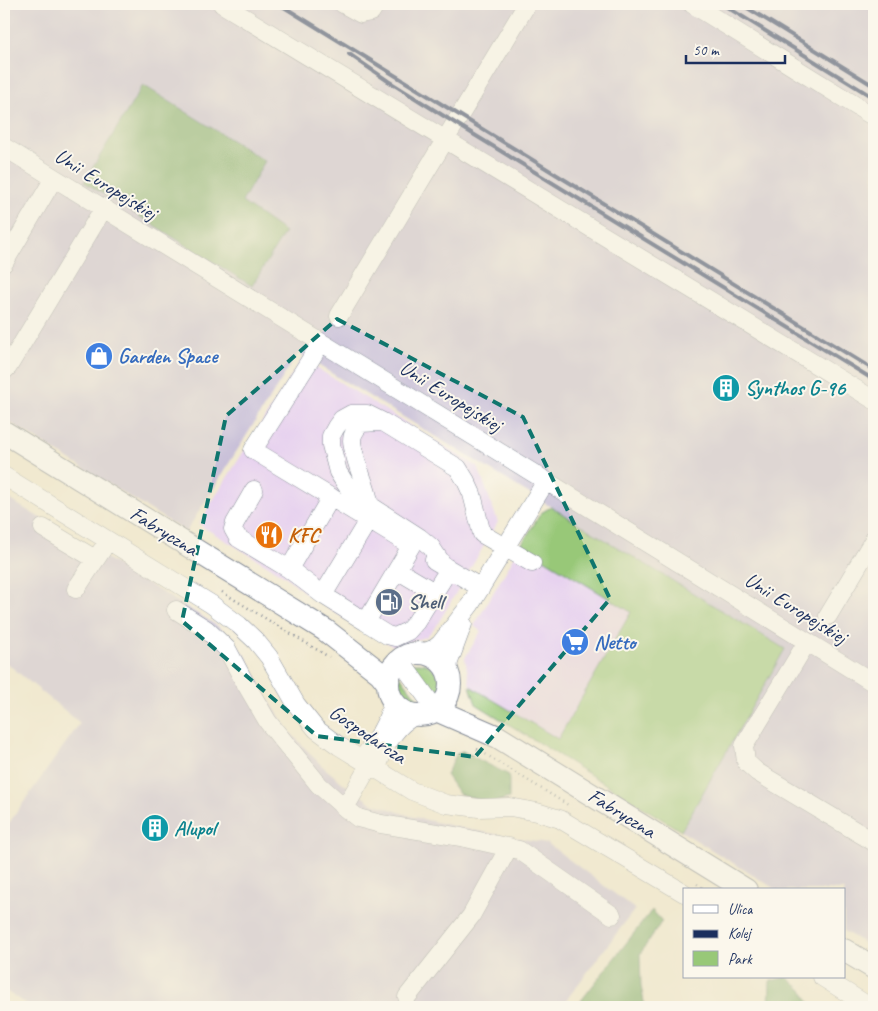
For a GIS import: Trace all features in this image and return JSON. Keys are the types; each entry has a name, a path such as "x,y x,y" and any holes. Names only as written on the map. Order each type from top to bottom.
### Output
{"main road":[{"name":"Fabryczna","path":"4,432 325,630 375,654 399,659"},
{"name":"Fabryczna","path":"325,630 380,673 389,692 403,711 437,698 743,888"},
{"path":"389,692 391,668 399,659 412,653 424,653 438,660 437,698"},
{"path":"846,951 874,968"}],"street":[{"path":"222,4 874,400"},
{"path":"343,4 361,14 371,12 376,4"},
{"path":"339,316 527,4"},
{"path":"692,4 874,117"},
{"name":"Unii Europejskiej","path":"4,148 874,683"},
{"path":"4,262 54,178"},
{"path":"4,371 103,208"},
{"path":"321,342 253,450 331,497 369,512 425,542 446,567"},
{"path":"481,588 411,546 369,512 338,472 331,445 331,436 342,420 351,414 367,414 458,468 472,494 482,534 532,564"},
{"name":"Gospodarcza","path":"5,480 211,604 239,625 269,657 296,704 316,729 339,746 412,791 446,804 479,808 510,807 560,819 683,892"},
{"path":"424,653 440,644 470,605 546,481"},
{"path":"254,490 235,523 235,534 238,538 289,569 323,595 387,635 401,636 414,625 434,592 446,567"},
{"path":"289,569 331,497"},
{"path":"323,595 369,512"},
{"path":"43,528 95,559"},
{"path":"828,616 874,539"},
{"path":"76,589 107,541"},
{"path":"366,622 411,546"},
{"path":"397,570 434,592"},
{"path":"369,764 381,756 400,726 407,719 437,698 470,605"},
{"path":"176,610 206,629 227,648 268,722 319,786 358,818 519,850 612,915"},
{"path":"807,642 744,746 746,762 757,772 874,842"},
{"path":"399,659 437,698"},
{"path":"345,808 369,764 375,742 388,719 389,692"},
{"path":"407,998 470,916 509,847"},
{"path":"824,978 870,1007"}],"highlighted area":[{"path":"337,319 523,417 610,599 475,757 317,736 182,621 226,416"}],"shaded area":[{"path":"4,4 874,4 874,949 846,932 846,888 774,888 681,831 785,649 298,353 186,532 4,419"},
{"path":"302,359 478,467 498,522 437,625 426,637 394,646 369,634 309,596 285,576 198,524"},
{"path":"4,496 219,627 246,656 264,692 289,731 321,765 370,802 410,816 466,829 547,843 635,909 561,1007 31,1007 4,990 4,830 80,723 4,661"},
{"path":"521,545 631,611 558,739 470,686 465,658 481,631 474,626"}],"green space":[{"path":"143,85 265,161 242,202 285,232 252,286 84,182"},
{"path":"551,507 785,649 681,831 476,704 470,686 558,739 631,612 521,545 541,513"},
{"path":"409,664 428,665 438,675 441,691 436,698"},
{"path":"399,675 423,706 411,704 402,697 398,687"},
{"path":"462,751 509,775 509,798 492,803 459,794 446,775 456,755"},
{"path":"652,910 662,921 640,954 641,986 645,1007 576,1007"},
{"path":"788,978 803,991 812,1007 769,1007 770,981"}],"railway":[{"path":"279,4 874,370"},
{"path":"722,4 874,98"},
{"path":"741,4 874,86"},
{"path":"349,54 455,123 874,380"}],"place":[{"name":"Garden Space","path":"99,356"},
{"name":"Synthos G-96","path":"726,388"},
{"name":"KFC","path":"269,535"},
{"name":"Shell","path":"389,602"},
{"name":"Netto","path":"575,642"},
{"name":"Alupol","path":"155,828"}]}
